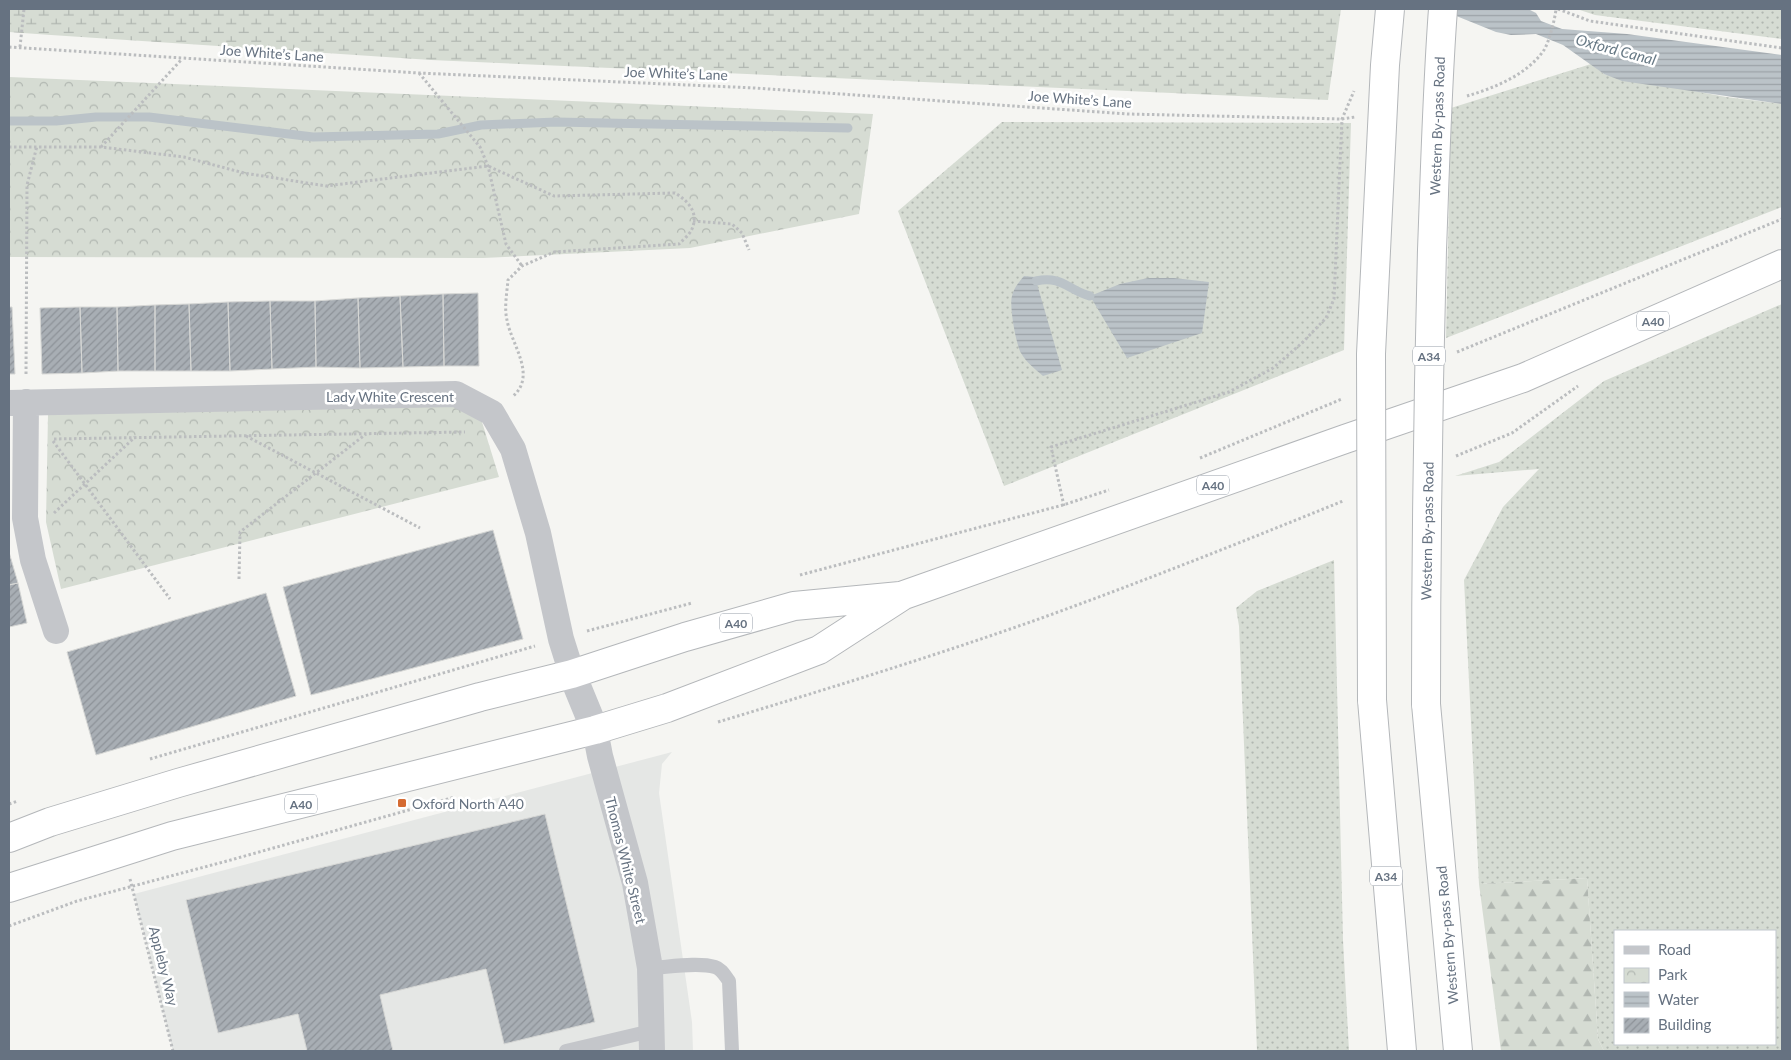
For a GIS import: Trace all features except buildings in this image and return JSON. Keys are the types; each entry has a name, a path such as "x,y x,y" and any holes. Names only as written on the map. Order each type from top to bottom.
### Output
{"highway":[{"name":"A34","path":"1390,9 1385,65 1371,354 1372,700 1402,1051"},
{"name":"Western By-pass Road","path":"1443,9 1438,76 1430,330 1426,516 1426,704 1458,1051"},
{"name":"A40","path":"9,888 172,836 595,730 667,708 819,650 904,595 1345,438 1523,378 1782,264"},
{"name":"A40","path":"9,838 50,822 187,781 480,697 572,674 685,637 794,606 904,595"}],"street":[{"name":"Lady White Crescent","path":"18,403 456,394 498,422"},
{"path":"18,403 25,518 33,560 56,631"},
{"path":"498,422 513,449 538,533 561,639 572,674 595,730"},
{"name":"Thomas White Street","path":"595,730 600,756 635,883 650,968 652,1041"}],"lane":[{"path":"650,968 701,965 716,967 724,973 729,981 732,1051"},
{"path":"566,1051 652,1041"}],"path":[{"path":"20,47 24,9"},
{"path":"1459,98 1490,89 1522,72 1544,50 1557,9 1590,21 1782,48"},
{"name":"Joe White’s Lane","path":"9,47 419,74 755,88 1128,114 1342,119"},
{"path":"100,147 182,58"},
{"path":"419,74 480,147 488,166 506,244 522,266"},
{"path":"1071,536 1051,447 1229,392 1273,368 1302,343 1326,318 1334,299 1342,119 1356,88"},
{"path":"18,403 26,300 27,185 37,146"},
{"path":"9,147 100,147 184,157 244,173 326,186 488,166 554,196 675,193 688,201 695,216 692,230 679,244 554,252 522,266 508,280 506,319 524,369 519,391 498,422 366,433 52,439 170,598"},
{"path":"1452,354 1782,219"},
{"path":"694,221 732,224 742,233 749,250"},
{"path":"1450,458 1512,433 1579,385"},
{"path":"1194,460 1351,396"},
{"path":"239,579 240,532 366,433"},
{"path":"244,435 420,528"},
{"path":"28,536 136,437"},
{"path":"791,577 1063,505 1110,489"},
{"path":"1035,620 1212,554 1352,498"},
{"path":"143,761 561,639 696,602"},
{"path":"9,804 27,799"},
{"name":"Appleby Way","path":"132,886 173,1051"}],"shaded area":[{"path":"672,752 662,764 659,793 692,1022 693,1051 173,1051 134,894"}],"green space":[{"path":"9,9 1341,9 1328,100 431,60 51,35 9,32"},
{"path":"1577,9 1782,9 1782,39 1595,15"},
{"path":"1591,64 1604,74 1726,97 1782,104 1782,207 1446,338 1451,108"},
{"path":"9,77 873,114 859,214 690,248 483,258 9,257"},
{"path":"1002,122 1351,123 1344,350 1004,486 898,211"},
{"path":"1782,304 1782,1051 1604,1051 1598,1039 1587,878 1479,884 1464,580 1503,507 1539,469 1455,476 1499,462 1604,381"},
{"path":"457,405 482,422 499,477 61,589 46,522 48,414"},
{"path":"1334,560 1343,940 1349,1051 1257,1051 1239,626 1236,608 1257,591"},
{"path":"1587,878 1598,1039 1604,1051 1501,1051 1479,884"}],"water":[{"name":"Oxford Canal","path":"1439,9 1528,9 1536,13 1541,21 1562,29 1627,34 1782,55 1782,104 1622,81 1604,74 1563,45 1536,34 1511,35 1496,32"},
{"path":"1024,276 1035,277 1062,370 1043,376 1023,356 1015,334 1011,301 1015,288"},
{"path":"1148,278 1174,278 1209,282 1202,333 1127,358 1090,296 1120,284"}],"waterway":[{"path":"9,121 56,121 96,117 149,117 313,137 438,134 481,125 556,122 848,128"},
{"path":"1036,281 1052,280 1090,296"}],"place":[{"name":"Oxford North A40","path":"402,803"}]}
